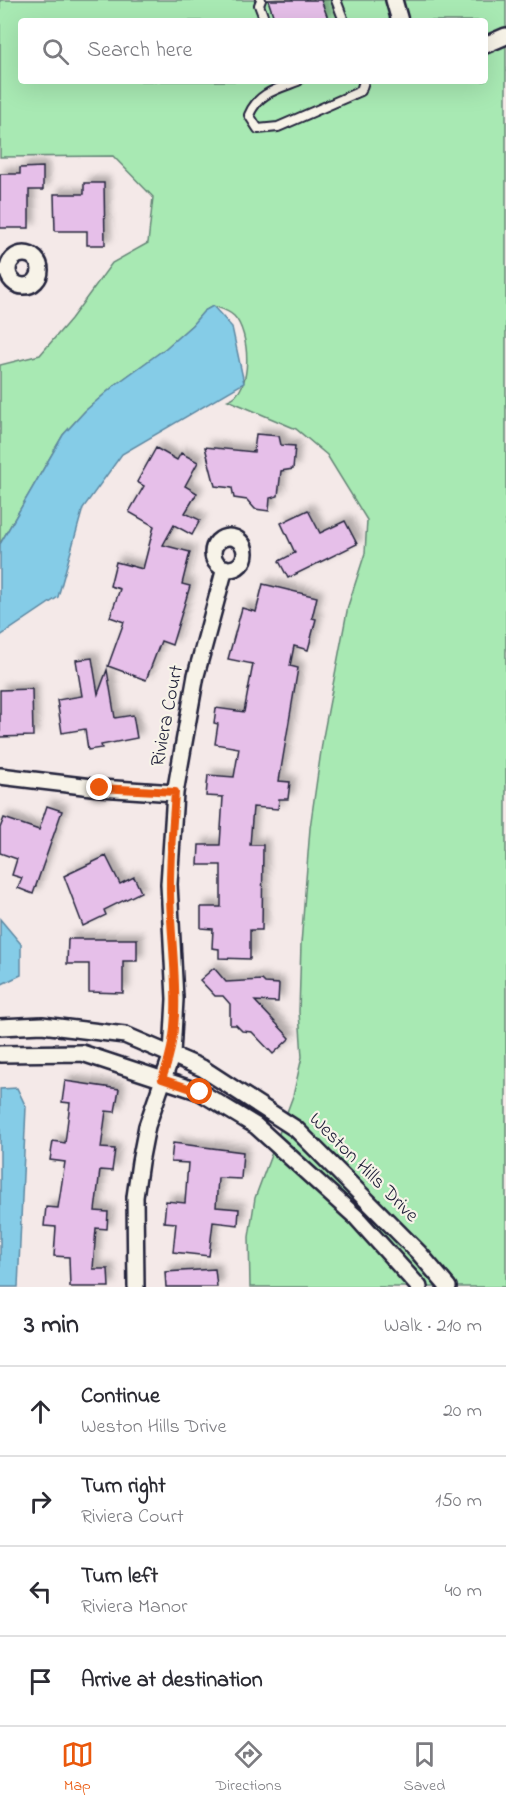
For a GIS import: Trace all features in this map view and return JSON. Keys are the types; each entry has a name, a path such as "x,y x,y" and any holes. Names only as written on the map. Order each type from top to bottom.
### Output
{"street":[{"path":"394,0 399,18"},
{"path":"488,44 506,36"},
{"name":"Riviera Court","path":"136,1287 135,1197 140,1162 162,1079 172,1054 175,999 170,884 175,792 196,675 225,568"},
{"path":"0,776 100,788 175,792"},
{"name":"Weston Hills Drive","path":"0,1027 42,1025 125,1035 202,1068 296,1130 419,1253 448,1287"},
{"name":"Weston Hills Drive","path":"0,1054 82,1053 200,1092 256,1126 356,1217 419,1287"}],"lane":[{"path":"261,0 259,5 264,18"},
{"path":"336,0 343,18"},
{"path":"286,84 264,94 254,104 249,115 258,129 278,127 361,91 363,84"}],"green space":[{"path":"0,0 506,0 506,1287 250,1287 249,1237 255,1198 293,1096 302,1057 299,1012 301,944 310,828 323,737 348,606 365,553 367,520 327,455 296,429 228,400 236,395 242,386 246,374 246,348 239,324 234,316 213,306 204,311 166,348 115,385 85,411 63,435 0,544 0,365 40,355 71,319 112,263 148,243 153,197 113,156 0,157"}],"water":[{"path":"213,306 232,327 244,383 122,454 83,508 58,597 0,636 0,544 63,435 85,411 115,385 166,348 204,311"},
{"path":"0,919 21,944 21,975 0,985"},
{"path":"17,1088 26,1107 18,1287 0,1287 0,1089"}],"building":[{"path":"268,0 321,0 328,18 274,18"},
{"path":"43,167 43,190 29,190 29,228 0,228 0,174 20,174 20,168"},
{"path":"84,183 104,183 105,245 87,245 87,231 55,231 54,194 84,194"},
{"path":"256,434 279,436 281,445 295,446 293,469 281,471 278,496 270,498 269,511 255,509 247,500 234,498 232,488 215,486 205,447 254,452"},
{"path":"156,448 177,460 181,453 198,462 185,486 197,493 185,513 200,520 192,535 174,525 163,545 190,552 182,584 190,586 172,645 161,641 146,680 108,666 124,622 110,617 120,589 110,586 116,562 143,569 154,526 129,512 144,486 137,482"},
{"path":"308,510 320,533 345,521 357,544 288,578 279,561 295,553 281,523"},
{"path":"263,584 317,597 312,618 316,619 308,650 294,646 290,666 298,668 279,781 290,782 288,799 279,799 278,809 253,807 250,845 263,845 262,930 250,930 250,959 219,958 219,949 212,948 213,929 201,928 201,907 221,907 221,865 198,865 199,845 220,845 223,797 206,796 208,775 234,777 239,748 215,744 218,724 214,723 216,708 244,712 253,664 228,659 242,608 256,612"},
{"path":"92,658 98,694 107,670 115,718 133,715 137,738 88,750 85,729 62,733 57,700 82,696 76,660"},
{"path":"32,689 33,736 0,737 0,690"},
{"path":"47,806 62,811 33,894 18,888 22,878 12,875 17,859 0,853 0,828 4,818 39,830"},
{"path":"106,856 120,884 134,877 141,892 104,910 106,915 83,926 64,876"},
{"path":"68,939 137,939 137,961 123,961 123,993 89,992 89,964 67,964"},
{"path":"214,968 226,982 262,980 265,983 279,984 278,1002 255,1001 290,1038 273,1054 252,1032 242,1031 236,1025 230,1025 230,1004 223,996 215,996 200,980"},
{"path":"65,1081 119,1089 115,1112 106,1111 101,1148 115,1149 112,1171 100,1170 95,1211 108,1212 107,1229 96,1228 93,1269 108,1269 109,1287 70,1287 69,1257 54,1256 56,1227 44,1226 46,1207 58,1208 65,1162 50,1160 53,1141 65,1143 70,1103 62,1102"},
{"path":"173,1143 243,1152 241,1179 218,1178 216,1207 239,1209 238,1225 213,1222 209,1256 173,1252 176,1223 164,1222 166,1201 185,1203 188,1163 171,1162"},
{"path":"215,1269 217,1287 166,1287 165,1272"}],"route":[{"path":"100,788 175,792 170,884 175,999 172,1054 162,1079 200,1092"}]}
